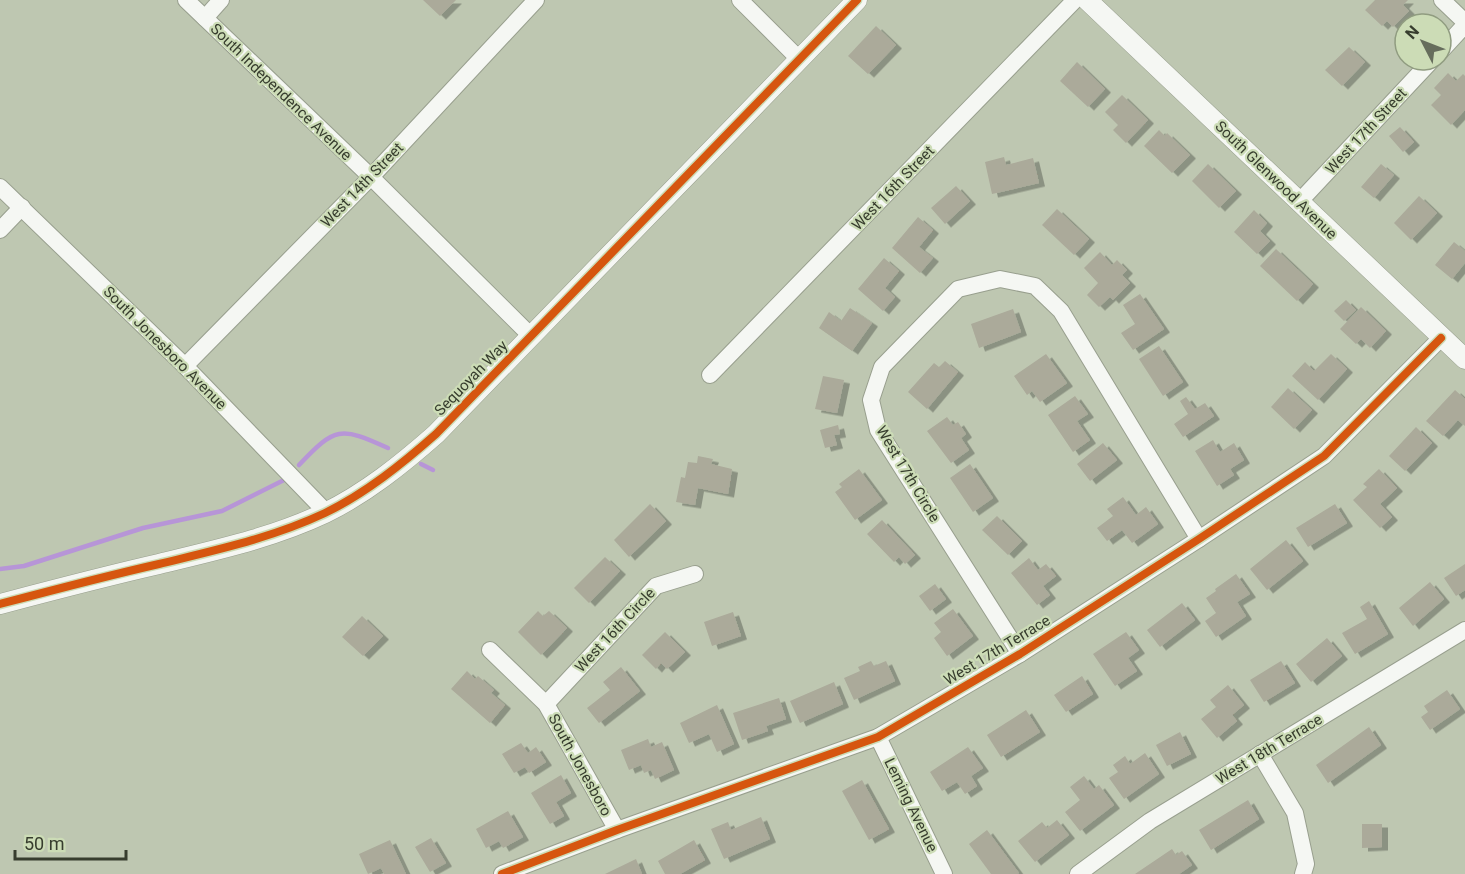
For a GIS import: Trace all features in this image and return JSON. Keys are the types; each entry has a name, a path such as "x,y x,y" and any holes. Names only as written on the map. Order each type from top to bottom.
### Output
{"street":[{"name":"South Independence Avenue","path":"186,0 371,177 530,335"},
{"path":"204,18 221,0"},
{"name":"West 14th Street","path":"185,366 371,177 536,0"},
{"path":"740,0 800,59"},
{"name":"Sequoyah Way","path":"0,604 251,542 326,512 363,491 405,461 436,434 857,0"},
{"name":"West 16th Street","path":"710,375 1075,0"},
{"name":"South Glenwood Avenue","path":"1087,0 1465,360"},
{"path":"1442,0 1465,23 1453,37"},
{"name":"West 17th Street","path":"1300,201 1421,72"},
{"name":"South Jonesboro Avenue","path":"0,187 185,366 326,512"},
{"path":"0,230 22,207"},
{"name":"West 17th Circle","path":"1020,654 878,430 871,400 882,367 958,289 1000,279 1035,286 1061,311 1199,539"},
{"name":"West 17th Terrace","path":"502,874 617,830 878,737 1020,654 1324,456 1441,338"},
{"name":"West 16th Circle","path":"546,704 656,586 695,574"},
{"name":"West 18th Terrace","path":"1078,874 1150,821 1465,630"},
{"name":"South Jonesboro","path":"490,650 546,704 617,830"},
{"name":"Leming Avenue","path":"878,737 944,874"},
{"path":"1260,754 1295,813 1306,864 1303,874"}],"building":[{"path":"423,0 456,0 440,16"},
{"path":"1375,0 1408,0 1403,5 1408,12 1393,12 1393,27 1387,21 1382,26 1365,10"},
{"path":"876,26 896,45 868,74 848,56"},
{"path":"1349,47 1365,62 1342,86 1325,70"},
{"path":"1077,62 1105,89 1088,107 1060,81"},
{"path":"1448,73 1456,81 1463,74 1465,76 1465,110 1451,125 1431,105 1441,95 1434,88"},
{"path":"1122,95 1148,120 1126,143 1113,130 1118,125 1105,112"},
{"path":"1400,127 1414,142 1403,152 1389,136"},
{"path":"1159,130 1165,136 1167,133 1190,155 1172,173 1144,146"},
{"path":"1004,157 1006,165 1033,158 1039,183 992,194 985,162"},
{"path":"1208,164 1236,191 1219,208 1192,181"},
{"path":"1381,164 1394,175 1374,198 1361,187"},
{"path":"956,186 970,201 945,224 931,208"},
{"path":"1419,196 1437,213 1411,240 1394,223"},
{"path":"1057,209 1089,239 1074,255 1042,225"},
{"path":"1254,210 1267,223 1260,231 1270,241 1257,254 1234,232"},
{"path":"918,217 933,230 919,247 933,258 920,273 892,248"},
{"path":"1454,242 1465,251 1465,263 1452,279 1435,265"},
{"path":"1276,249 1313,284 1297,301 1260,266"},
{"path":"1100,252 1112,265 1117,260 1127,270 1122,275 1130,283 1113,300 1110,297 1099,307 1087,295 1098,283 1084,268"},
{"path":"884,258 899,271 885,288 895,297 883,311 858,289"},
{"path":"1140,294 1164,329 1133,350 1121,333 1135,324 1123,305"},
{"path":"1346,300 1356,310 1344,321 1334,311"},
{"path":"1361,307 1386,331 1370,348 1361,339 1356,344 1340,329"},
{"path":"850,308 872,323 852,351 819,328 829,312 841,321"},
{"path":"1013,309 1021,332 979,348 971,324"},
{"path":"1159,346 1183,382 1163,396 1139,359"},
{"path":"1046,354 1067,383 1040,402 1032,391 1027,395 1014,376"},
{"path":"1331,354 1347,369 1318,400 1292,376 1305,362 1314,371"},
{"path":"945,361 958,372 927,409 908,392 934,363 939,367"},
{"path":"823,376 844,380 837,413 815,409"},
{"path":"1288,388 1312,410 1294,429 1271,407"},
{"path":"1455,390 1465,399 1465,426 1458,420 1443,436 1426,421"},
{"path":"1075,396 1088,414 1077,421 1090,440 1073,452 1048,415"},
{"path":"1186,397 1195,409 1205,403 1214,416 1183,437 1174,424 1188,414 1180,401"},
{"path":"947,417 953,425 958,422 966,434 961,438 969,450 951,463 927,431"},
{"path":"838,425 840,434 834,435 837,445 825,448 820,430"},
{"path":"1416,427 1432,443 1405,471 1389,456"},
{"path":"1213,440 1220,452 1234,443 1244,460 1230,469 1234,475 1217,486 1195,451"},
{"path":"1103,443 1117,460 1090,481 1077,464"},
{"path":"698,456 713,459 711,464 732,469 728,494 698,488 695,505 676,502 681,477 685,478 688,462 697,463"},
{"path":"970,464 993,498 973,512 950,478"},
{"path":"859,469 882,500 855,520 835,492 842,487 839,484"},
{"path":"1379,469 1397,488 1380,504 1392,517 1380,528 1353,500 1367,487 1363,484"},
{"path":"1123,497 1136,515 1146,507 1158,524 1132,543 1122,530 1107,541 1097,528 1113,516 1107,509"},
{"path":"650,504 666,521 629,557 614,540"},
{"path":"1335,504 1347,523 1308,547 1296,528"},
{"path":"997,516 1022,541 1008,555 982,530"},
{"path":"882,520 915,555 905,564 899,557 894,562 867,534"},
{"path":"1286,540 1303,561 1267,590 1250,569"},
{"path":"605,557 620,571 589,603 574,588"},
{"path":"1029,558 1038,570 1046,564 1056,576 1043,586 1050,595 1037,605 1011,573"},
{"path":"1465,564 1465,590 1456,596 1444,578"},
{"path":"1236,574 1250,594 1237,602 1246,616 1216,637 1205,621 1216,613 1206,598"},
{"path":"1430,582 1444,599 1413,626 1399,608"},
{"path":"935,584 946,599 930,611 919,596"},
{"path":"1369,601 1388,634 1355,654 1342,633 1367,619 1360,607"},
{"path":"1182,603 1195,620 1160,647 1147,630"},
{"path":"953,609 973,636 947,656 934,638 941,632 934,623"},
{"path":"538,611 543,616 549,611 567,628 541,655 518,632"},
{"path":"733,612 741,636 712,646 704,622"},
{"path":"362,616 383,636 363,656 342,637"},
{"path":"665,632 685,652 667,669 661,663 656,669 642,655"},
{"path":"1126,632 1139,650 1128,658 1137,671 1115,686 1093,654"},
{"path":"1327,638 1342,656 1311,682 1296,664"},
{"path":"871,661 874,666 886,661 895,681 854,700 844,678 860,671 858,667"},
{"path":"1281,661 1295,683 1264,702 1250,680"},
{"path":"621,667 640,691 599,723 587,708 610,690 603,682"},
{"path":"467,671 475,679 478,676 494,690 491,693 505,705 490,723 451,689"},
{"path":"1082,676 1093,694 1066,712 1054,695"},
{"path":"834,682 843,704 800,723 790,701"},
{"path":"1228,685 1244,705 1232,715 1237,721 1217,738 1201,719 1216,707 1210,700"},
{"path":"1447,690 1460,709 1430,730 1421,717 1428,712 1424,706"},
{"path":"779,698 786,719 766,726 768,731 742,740 733,713"},
{"path":"717,705 734,744 717,752 709,734 689,743 680,723"},
{"path":"1026,710 1040,732 1001,757 987,735"},
{"path":"1369,727 1381,745 1328,783 1316,765"},
{"path":"1180,732 1191,754 1167,766 1156,745"},
{"path":"648,739 651,747 662,742 674,770 655,779 651,770 644,773 641,765 629,770 621,750"},
{"path":"521,743 528,753 536,747 546,762 529,773 525,767 514,773 502,754"},
{"path":"968,747 983,768 971,776 977,786 965,794 957,782 942,791 930,772"},
{"path":"1145,753 1159,774 1124,799 1109,778 1118,772 1113,765 1125,756 1130,764"},
{"path":"561,775 571,793 556,802 564,816 550,824 531,793"},
{"path":"1084,776 1094,789 1099,785 1114,805 1080,831 1065,812 1080,800 1070,787"},
{"path":"862,780 889,829 869,840 842,791"},
{"path":"1248,800 1259,819 1211,850 1199,830"},
{"path":"508,811 523,837 503,848 499,841 486,848 476,829"},
{"path":"761,817 770,839 724,859 711,829 728,822 731,830"},
{"path":"1057,820 1069,835 1035,862 1018,841 1042,822 1047,828"},
{"path":"1362,824 1382,824 1382,847 1362,848"},
{"path":"987,830 1019,873 991,874 969,844"},
{"path":"431,838 446,863 430,872 415,847"},
{"path":"390,840 406,874 384,874 381,868 368,874 359,854"},
{"path":"694,840 705,860 680,874 665,874 658,861"},
{"path":"1172,849 1176,855 1182,851 1192,865 1179,874 1135,874"},
{"path":"636,859 642,874 605,874"}],"waterway":[{"path":"299,465 321,443 339,434 359,436 388,448"},
{"path":"421,464 433,470"},
{"path":"0,569 24,566 143,528 222,511 286,479"}],"cycle path":[{"path":"0,604 264,536 325,513 369,487 436,434 857,0"},
{"path":"502,874 617,830 878,737 1020,654 1324,456 1441,338"}]}
